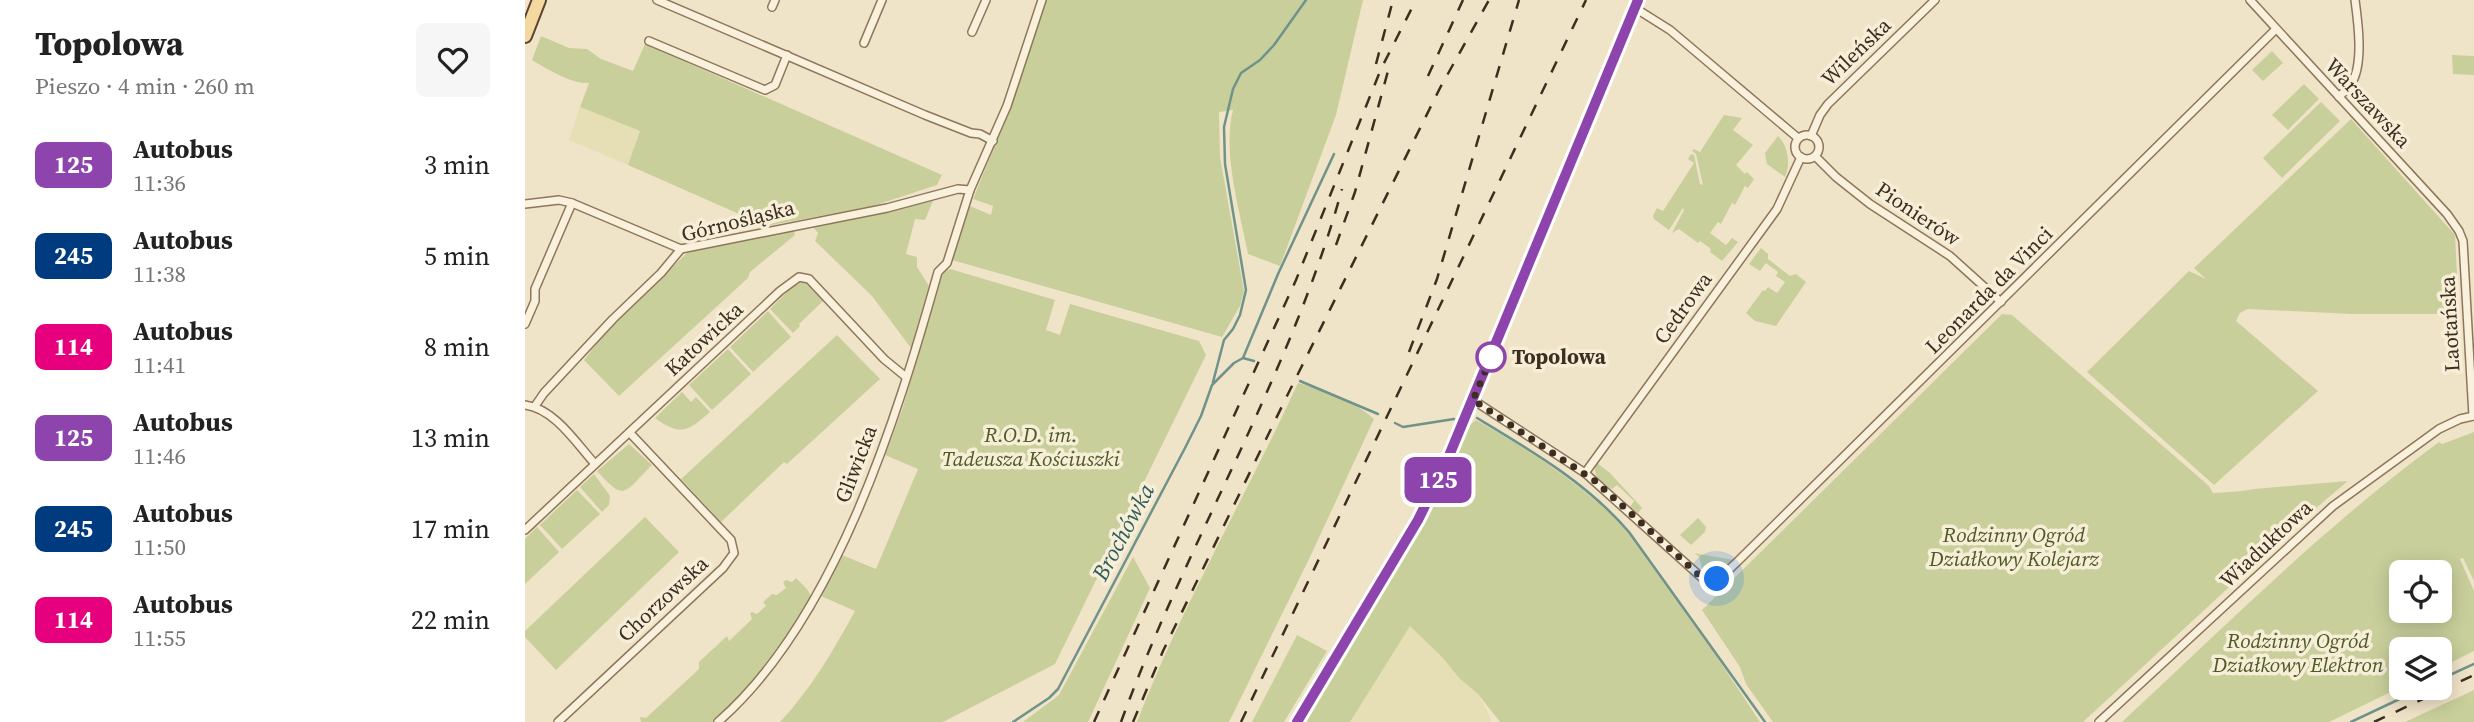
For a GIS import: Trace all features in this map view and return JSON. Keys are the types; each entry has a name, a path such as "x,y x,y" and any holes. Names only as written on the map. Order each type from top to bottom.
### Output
{"main road":[{"path":"525,36 539,0"}],"street":[{"path":"657,0 925,115 993,141"},
{"path":"864,43 882,0"},
{"path":"972,32 986,0"},
{"name":"Gliwicka","path":"718,722 769,667 793,633 848,531 877,460 906,377 938,272 947,263 970,190 1011,96 1042,0"},
{"name":"Wileńska","path":"1811,136 1828,104 1935,0"},
{"name":"Warszawska","path":"2250,0 2459,231"},
{"path":"2339,96 2351,84 2357,62 2355,0"},
{"path":"1297,722 1418,520 1473,400 1637,4 1798,138"},
{"name":"Leonarda da Vinci","path":"1585,473 1701,577 1713,581 1724,574 2276,29"},
{"path":"649,41 765,90 775,85 787,55"},
{"path":"1811,136 1818,146 1815,156 1808,159 1801,157 1795,150 1795,144 1798,138 1811,136"},
{"name":"Pionierów","path":"1815,156 1870,204 1950,256 2001,302"},
{"name":"Cedrowa","path":"1585,473 1777,209 1801,157"},
{"name":"Górnośląska","path":"535,406 544,393 681,249 887,208 958,189 970,190"},
{"path":"525,204 559,200 572,203 681,249"},
{"path":"525,324 535,301 535,289 572,203"},
{"name":"Laotańska","path":"2459,231 2463,241 2473,416"},
{"name":"Katowicka","path":"525,530 799,276 809,279 884,359 906,377"},
{"path":"1473,400 1585,473"},
{"path":"525,405 535,406 551,415 596,464"},
{"name":"Wiaduktowa","path":"2099,722 2333,506 2439,429 2473,416"},
{"name":"Chorzowska","path":"558,722 723,568 734,552 731,540 630,433"}],"shaded area":[{"path":"580,107 640,131 628,165 569,140"},
{"path":"1410,625 1459,678 1478,694 1491,722 1350,722"}],"green space":[{"path":"1046,0 1363,0 1336,115 1280,266 1248,254 1231,163 1230,127 1233,110 1219,112 1220,157 1244,291 1240,306 1222,337 952,260 970,206 991,215 993,206 973,199 1007,116"},
{"path":"541,36 569,48 587,49 601,59 633,71 645,44 942,175 937,185 873,206 766,226 628,165 640,131 580,107 589,83 567,79 532,60"},
{"path":"2272,51 2283,63 2263,81 2252,70"},
{"path":"2452,55 2474,56 2474,75 2453,74"},
{"path":"2304,84 2319,99 2288,130 2272,115"},
{"path":"2321,102 2340,121 2282,178 2263,158"},
{"path":"1724,115 1742,118 1733,130 1753,145 1736,165 1754,179 1748,188 1745,186 1735,205 1732,203 1721,224 1718,222 1710,233 1726,245 1732,238 1738,242 1722,261 1710,252 1711,249 1679,229 1672,233 1683,208 1669,230 1653,216 1657,208 1663,211 1694,163 1688,159 1691,154 1694,155 1700,184 1703,185 1696,154 1692,151 1694,149 1700,152"},
{"path":"2351,119 2455,235 2459,314 2351,314 2248,309 2240,313 2236,321 2318,391 2214,485 2087,372 2189,271 2206,279 2194,268"},
{"path":"1778,136 1787,155 1785,177 1767,164 1765,153"},
{"path":"933,201 925,220 915,219 906,254 917,257 917,267 929,286 911,348 872,296 815,241 818,233 811,225 855,219"},
{"path":"786,230 794,231 795,235 750,272 748,278 619,396 584,360 608,329 687,253"},
{"path":"1761,248 1768,254 1768,259 1790,276 1796,274 1806,282 1776,326 1755,321 1746,313 1763,290 1768,287 1777,293 1785,282 1776,276 1778,272 1766,263 1760,271 1749,264"},
{"name":"R.O.D. im. Tadeusza Kościuszki","path":"950,269 1055,300 1046,330 1060,335 1070,304 1199,341 1206,355 1055,664 943,722 780,722 812,683 855,611 821,596 842,555 876,569 918,469 885,455 903,407 943,272"},
{"path":"797,282 809,284 824,300 793,333 770,309"},
{"path":"768,311 791,337 753,372 730,347"},
{"name":"Rodzinny Ogród Działkowy Kolejarz","path":"2002,314 2012,315 2209,486 2213,493 2348,481 2303,519 2083,722 1773,722 1746,684 1740,667 1702,610"},
{"path":"837,335 880,379 787,464 784,462 721,522 681,479"},
{"path":"728,349 751,374 712,410 689,385"},
{"path":"1298,383 1339,397 1374,419 1310,557 1229,722 1137,722 1194,593"},
{"path":"682,392 691,402 696,397 710,412 690,427 671,428 655,418"},
{"path":"1476,420 1555,469 1592,497 1626,529 1760,722 1500,722 1478,694 1459,678 1410,626 1350,722 1305,722 1423,523 1471,424"},
{"name":"Rodzinny Ogród Działkowy Elektron","path":"2474,432 2474,581 2463,558 2460,559 2474,591 2474,651 2452,662 2452,637 2389,637 2389,693 2329,722 2122,722 2316,542 2439,442 2442,444"},
{"path":"629,444 652,465 630,487 620,490 614,488 597,471"},
{"path":"1597,463 1610,473 1646,512 1642,508 1638,513 1630,507 1634,501 1617,485 1612,489 1596,475"},
{"path":"594,474 610,496 609,505 602,512 580,487"},
{"path":"577,490 600,514 562,549 540,525"},
{"path":"645,517 679,552 556,670 525,637 525,631"},
{"path":"1698,518 1706,527 1705,532 1691,545 1680,535"},
{"path":"537,527 559,552 525,584 525,539"},
{"path":"1695,553 1734,560 1717,575 1710,577 1703,573 1699,557"},
{"path":"1133,557 1150,588 1088,722 1023,722 1059,695"},
{"path":"796,578 811,596 766,662 713,722 641,722 640,717 646,718 699,669 699,662 727,636 729,641 752,619 750,613 757,614 766,606 763,602 772,594 777,595 786,588 783,582 792,582"},
{"path":"1297,635 1327,651 1284,722 1252,722"},
{"path":"2474,690 2474,722 2405,722"}],"waterway":[{"path":"1213,382 1224,340 1240,315 1246,290 1225,164 1224,127 1233,89 1241,73 1260,60 1274,45 1306,0"},
{"path":"1243,358 1278,274 1334,154"},
{"name":"Brochówka","path":"1013,722 1058,689 1185,448 1201,416 1212,385 1234,363 1243,358 1254,361"},
{"name":"Brochówka","path":"1300,381 1378,414"},
{"name":"Brochówka","path":"1477,418 1558,469 1613,514 1629,532 1765,722"},
{"name":"Brochówka","path":"1395,423 1403,427 1454,419"},
{"name":"Brochówka","path":"2452,674 2474,664"},
{"name":"Brochówka","path":"2351,722 2398,700"}],"railway":[{"path":"1376,64 1393,0"},
{"path":"1094,722 1296,280 1381,69 1416,0"},
{"path":"1428,76 1463,0"},
{"path":"1133,722 1163,651 1286,398 1440,88 1489,0"},
{"path":"1409,352 1437,279 1519,0"},
{"path":"1241,722 1586,0"},
{"path":"1336,245 1355,192 1388,71"},
{"path":"1121,722 1147,655 1295,325 1321,258 1342,189"},
{"path":"2374,722 2474,675"}],"bus line":[{"name":"125","path":"1297,722 1418,520 1446,463 1638,0"}],"place":[{"name":"Topolowa","path":"1491,357"}],"route":[{"path":"1491,357 1493,353 1473,400 1595,481 1701,577 1708,581 1717,579"}]}
